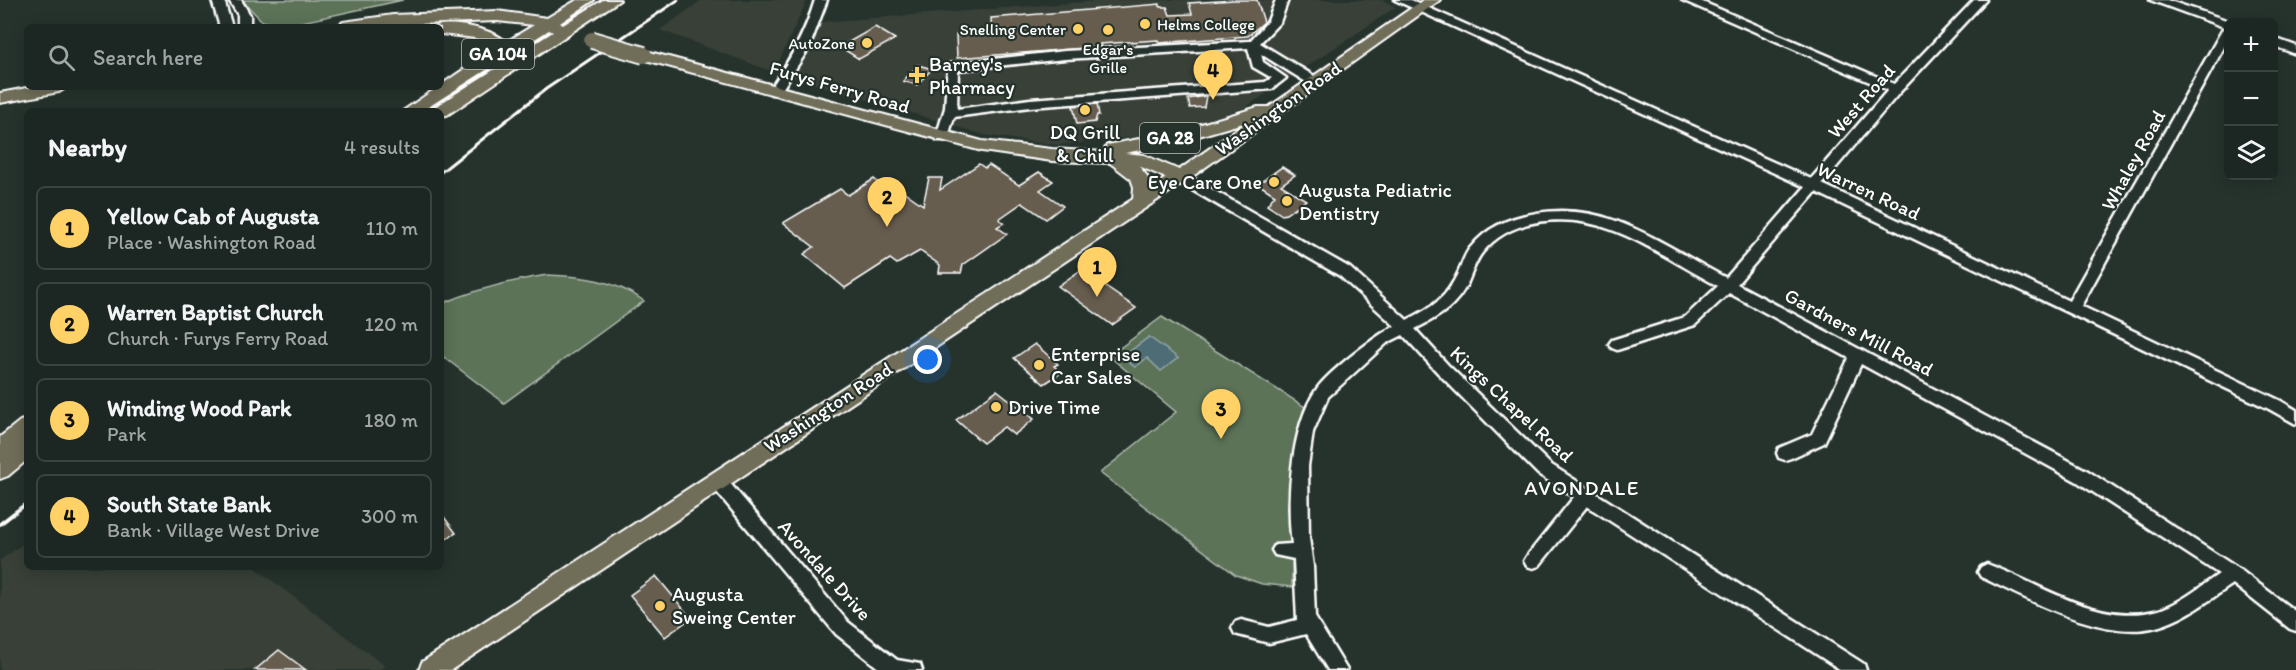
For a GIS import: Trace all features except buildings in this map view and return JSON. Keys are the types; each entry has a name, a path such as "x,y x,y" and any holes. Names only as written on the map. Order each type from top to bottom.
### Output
{"main road":[{"path":"441,24 464,11 547,10 577,0"},
{"name":"GA 104","path":"444,109 556,27 586,0"},
{"name":"GA 104","path":"444,89 531,33 556,27 613,0"},
{"name":"Washington Road","path":"430,670 1180,177 1427,4"},
{"name":"Furys Ferry Road","path":"364,24 393,20 441,24 497,16 556,27 645,55 942,136 986,146 1052,155 1138,159 1180,177"},
{"name":"Furys Ferry Road","path":"444,24 531,33"},
{"path":"444,25 474,32 499,43 498,48 477,67"},
{"path":"0,88 24,84"},
{"path":"0,98 43,90"},
{"name":"GA 104","path":"416,108 442,90"},
{"name":"GA 28","path":"1052,155 1133,147 1205,130 1284,105"},
{"path":"1109,158 1129,166 1139,174 1144,189 1142,201"},
{"path":"0,449 24,429"},
{"path":"0,470 24,450"}],"street":[{"path":"218,0 225,24"},
{"path":"235,0 244,15 244,24"},
{"path":"775,91 802,51 816,21 821,0"},
{"path":"1253,44 1275,22 1282,0"},
{"name":"Warren Road","path":"1401,0 1427,4 2275,405 2296,418"},
{"path":"1688,0 1896,89"},
{"name":"West Road","path":"1617,344 1690,321 1728,285 1896,89 1980,0"},
{"path":"2156,0 2224,25"},
{"name":"Whaley Road","path":"2072,309 2224,36"},
{"path":"2278,43 2296,50"},
{"path":"950,114 1030,103 1268,86 1280,78 1257,64 1253,44"},
{"path":"942,136 950,114 952,67 1065,55 1253,44 1315,82"},
{"name":"Kings Chapel Road","path":"1180,177 1345,272 1406,327 1443,369 1544,469 1853,669"},
{"name":"Gardners Mill Road","path":"1310,625 1306,619 1300,465 1305,432 1322,393 1382,339 1434,313 1447,303 1459,286 1476,250 1501,230 1520,220 1542,216 1578,218 1611,224 1858,355 2082,476 2233,574 2296,623"},
{"path":"1785,453 1818,438 1858,355"},
{"name":"Avondale Drive","path":"717,480 842,628 893,668 913,670"},
{"path":"1533,561 1586,495"},
{"path":"1281,550 1302,552"},
{"path":"1987,572 2092,616 2123,621 2155,620 2202,596 2233,574"},
{"path":"1240,628 1269,635 1310,625 1338,670"}],"shaded area":[{"path":"702,0 807,0 774,72 660,30"},
{"path":"1111,0 1382,0 1396,7 1246,107 1165,134 1057,145 984,135 792,77 822,22"},
{"path":"24,543 24,570 258,570 385,666 379,670 0,670 0,560"}],"green space":[{"path":"242,0 403,0 293,24 262,21"},
{"path":"547,275 598,281 622,288 644,301 504,403 444,357 444,303 493,286"},
{"path":"1162,317 1310,410 1292,490 1292,587 1262,584 1236,575 1100,473 1176,412 1109,356"}],"water":[{"path":"1149,337 1178,358 1161,371 1147,358 1135,367 1122,357"}],"railway":[{"path":"444,170 546,89 678,0"},
{"path":"0,524 24,505"}],"place":[{"name":"Helms College","path":"1145,24"},
{"name":"Snelling Center","path":"1078,29"},
{"name":"Edgar's Grille","path":"1108,30"},
{"name":"AutoZone","path":"867,43"},
{"name":"Barney's Pharmacy","path":"917,75"},
{"name":"South State Bank","path":"1213,100"},
{"name":"DQ Grill & Chill","path":"1085,110"},
{"name":"Eye Care One","path":"1274,182"},
{"name":"Augusta Pediatric Dentistry","path":"1287,201"},
{"name":"Warren Baptist Church","path":"887,227"},
{"name":"Yellow Cab of Augusta","path":"1097,297"},
{"name":"Enterprise Car Sales","path":"1039,365"},
{"name":"Drive Time","path":"996,407"},
{"name":"Winding Wood Park","path":"1221,439"},
{"name":"Augusta Sweing Center","path":"660,606"}],"district":[{"name":"AVONDALE","path":"1582,488"}]}
